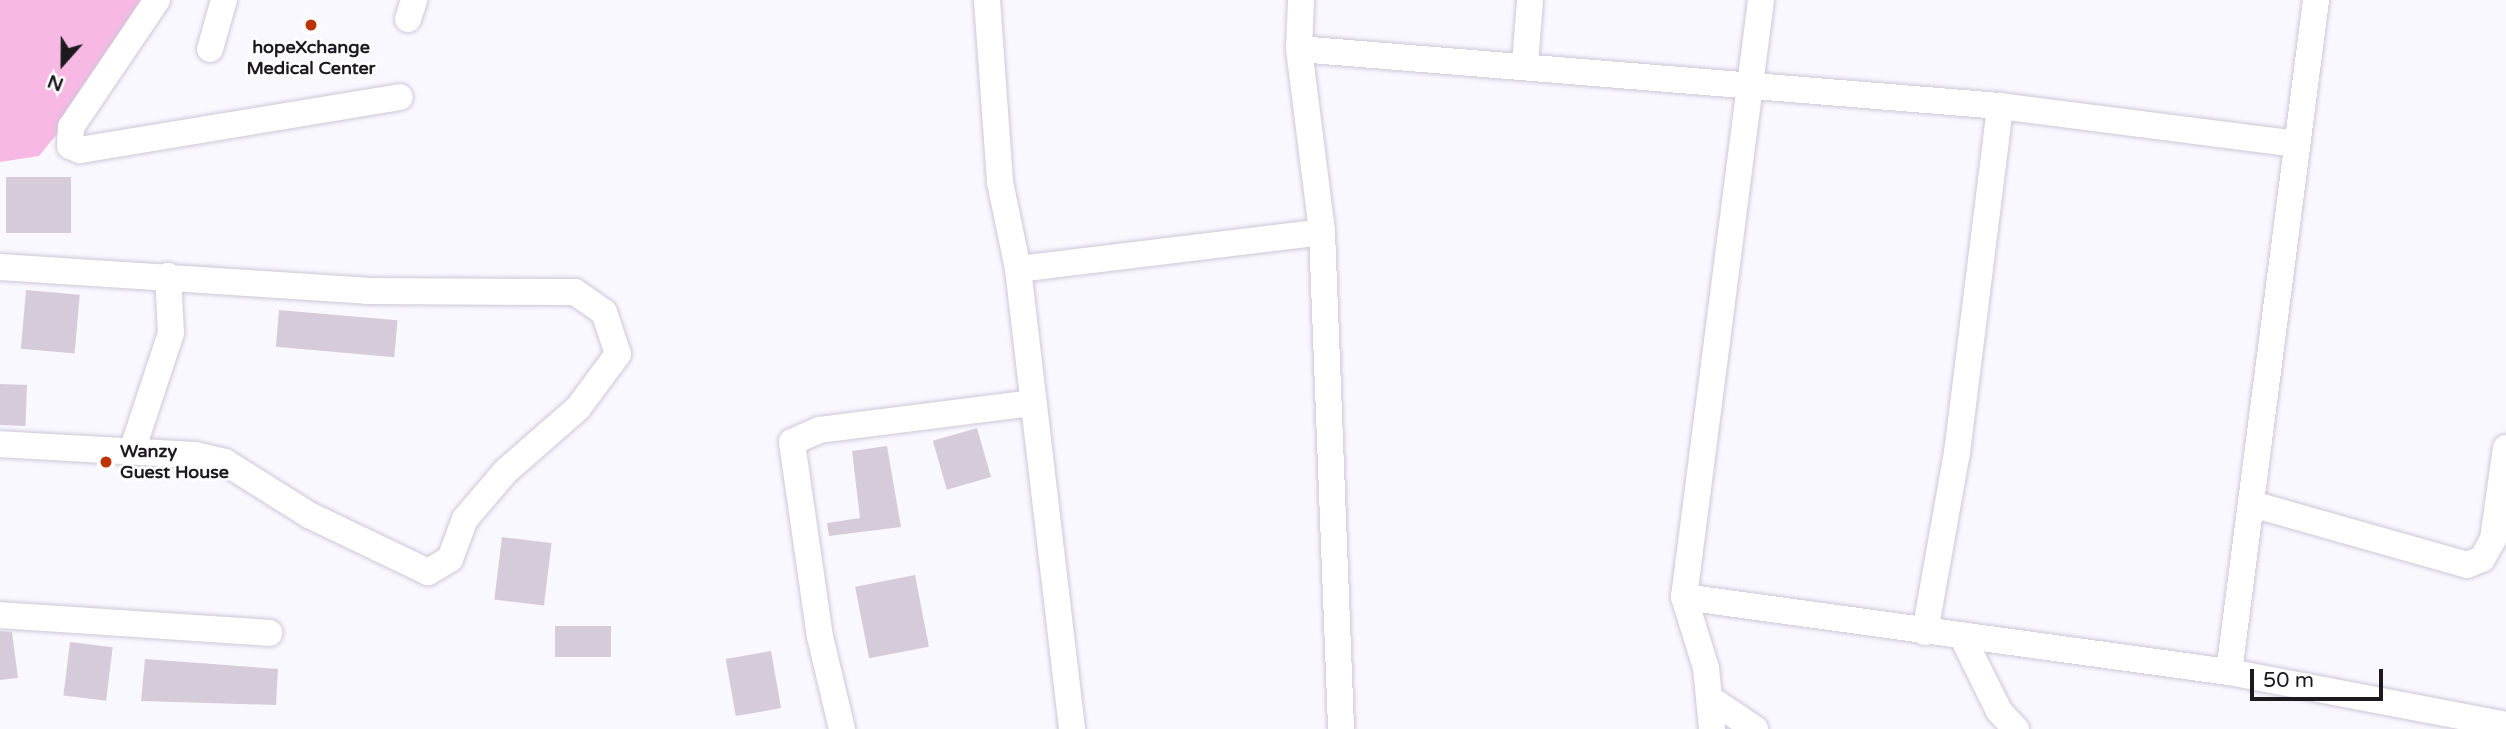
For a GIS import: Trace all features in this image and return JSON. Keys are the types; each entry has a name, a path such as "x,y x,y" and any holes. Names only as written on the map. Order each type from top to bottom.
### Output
{"street":[{"path":"158,0 71,127 70,146 80,150 400,97"},
{"path":"210,49 224,0"},
{"path":"987,0 1000,182 1018,269 1072,729"},
{"path":"1301,0 1299,49 1322,232 1341,729"},
{"path":"1525,64 1530,0"},
{"path":"1712,729 1712,700 1684,597 1761,0"},
{"path":"2229,672 2316,0"},
{"path":"1299,49 1525,64 2000,106 2296,144"},
{"path":"1925,632 1957,453 2000,106"},
{"path":"1018,269 1322,232"},
{"path":"0,267 367,291 575,292 604,312 618,354 578,408 505,472 465,519 450,559 428,572 309,515 225,462 132,451 0,444"},
{"path":"132,451 172,333 168,276"},
{"path":"842,729 820,637 792,442 819,430 1032,402"},
{"path":"2252,504 2467,565 2482,559 2493,539 2506,448"},
{"path":"1684,597 1963,638 2229,672 2506,724"},
{"path":"0,615 270,633"},
{"path":"1963,638 1998,711 2016,729"},
{"path":"1712,700 1755,729"}],"shaded area":[{"path":"0,0 153,0 104,76 39,156 0,162"}],"building":[{"path":"6,177 71,177 71,233 6,233"},
{"path":"26,290 80,295 75,353 21,349"},
{"path":"279,310 398,320 394,357 276,347"},
{"path":"0,384 27,385 26,426 0,425"},
{"path":"977,428 991,477 947,490 933,441"},
{"path":"887,446 901,527 829,536 827,523 860,518 852,451"},
{"path":"502,537 552,543 544,606 494,600"},
{"path":"915,575 929,647 869,658 855,587"},
{"path":"555,626 611,626 611,657 555,657"},
{"path":"0,631 12,632 18,678 0,680"},
{"path":"70,642 113,647 106,701 63,696"},
{"path":"771,651 781,708 736,716 726,659"},
{"path":"145,659 278,669 276,705 141,701"}],"place":[{"name":"hopeXchange Medical Center","path":"311,25"},
{"name":"Wanzy Guest House","path":"106,462"}]}
